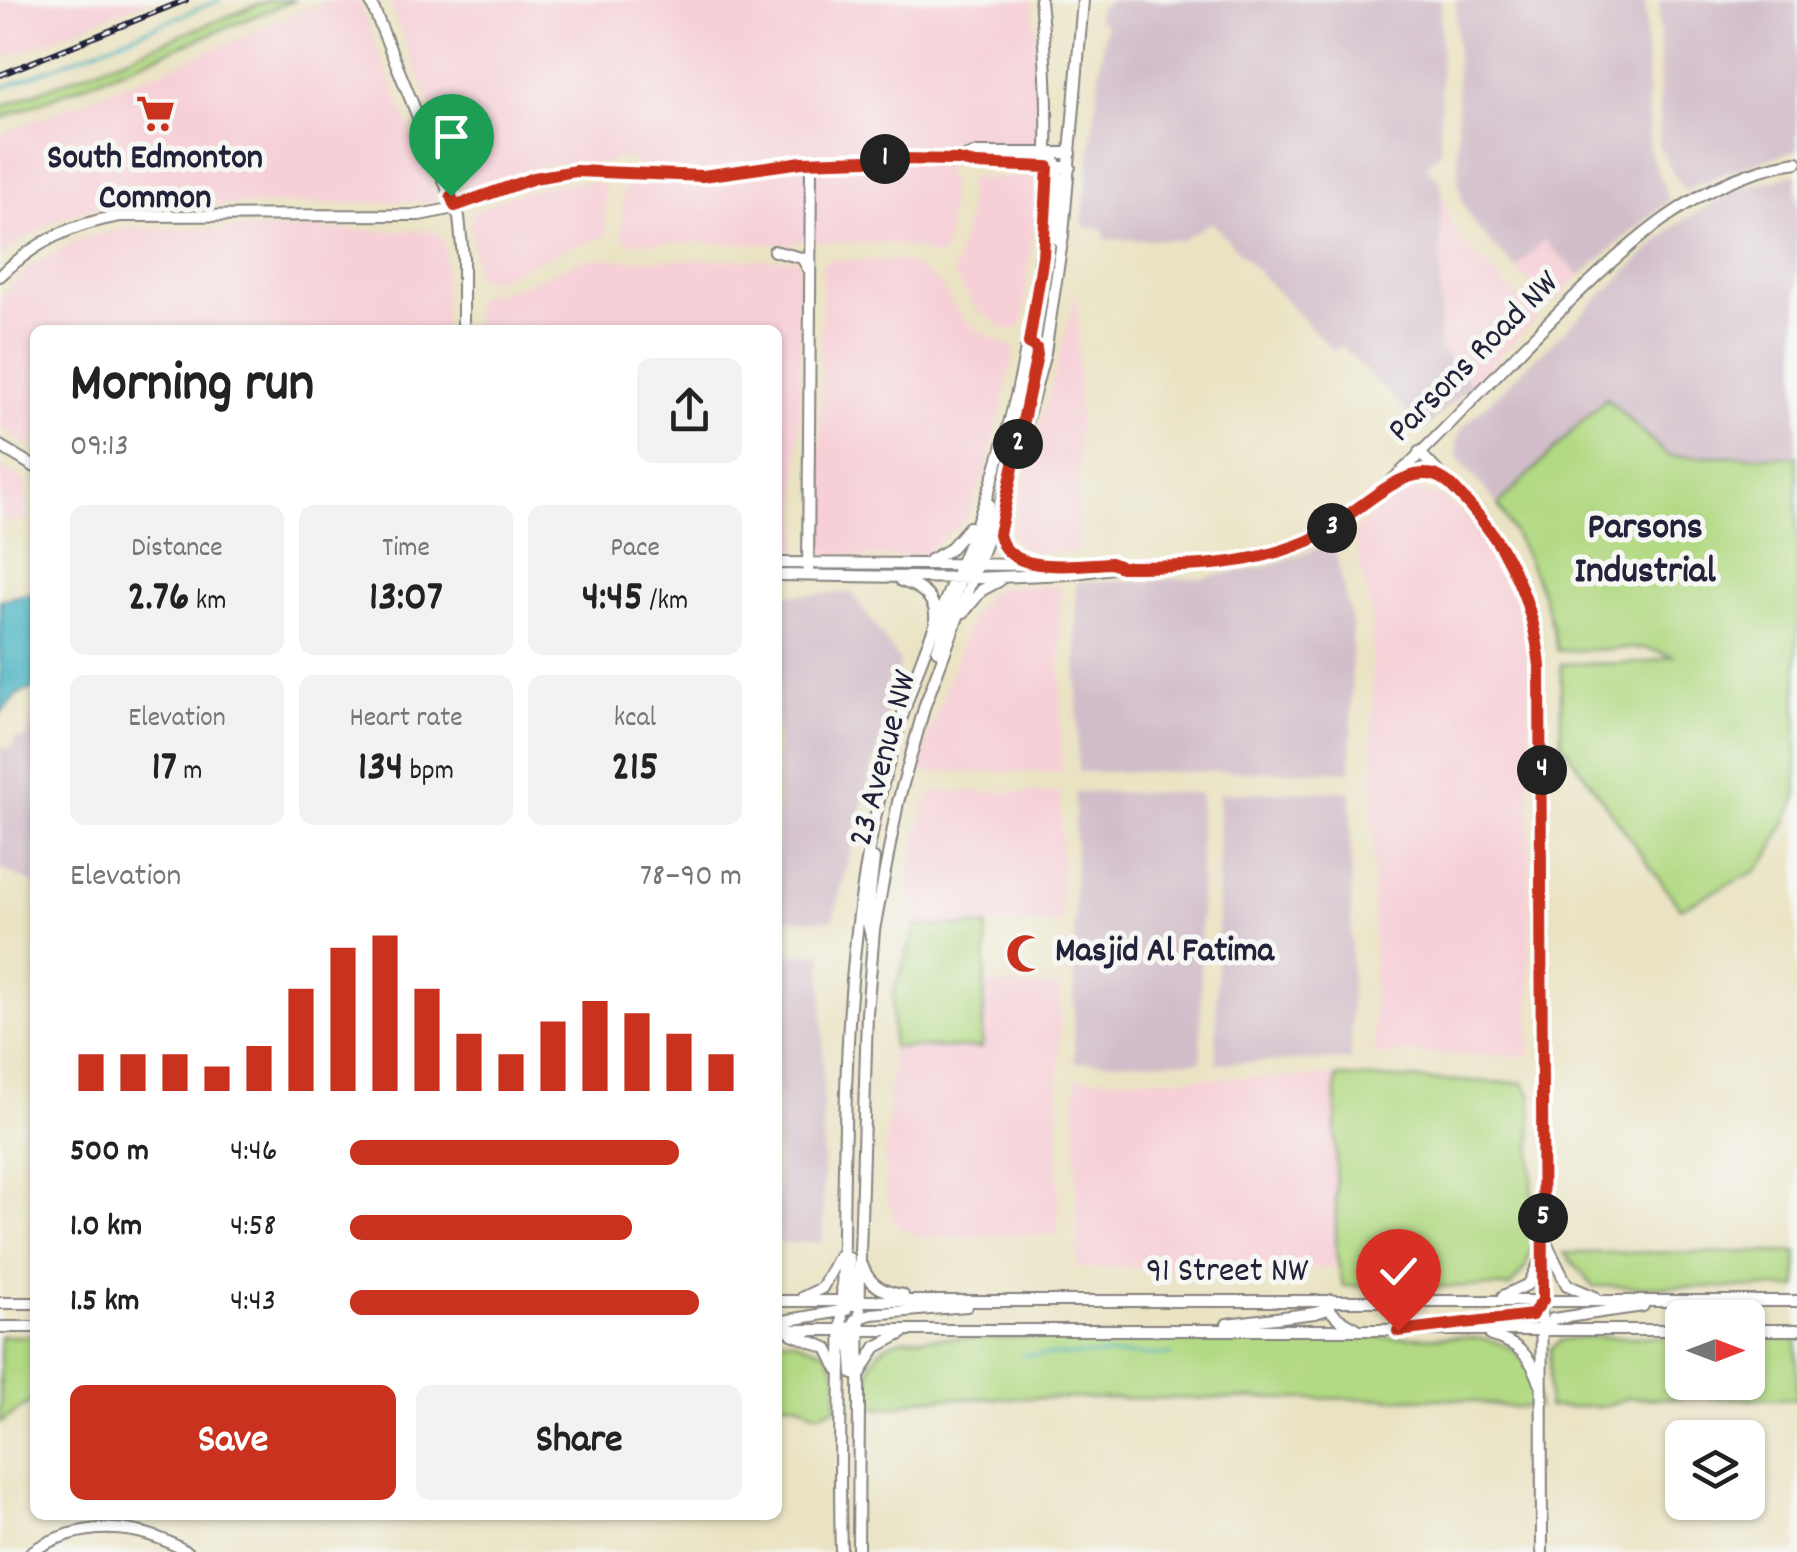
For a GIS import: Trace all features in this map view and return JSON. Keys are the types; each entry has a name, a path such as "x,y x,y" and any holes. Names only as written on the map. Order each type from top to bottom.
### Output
{"main road":[{"path":"370,0 455,206 463,242 463,325"},
{"name":"23 Avenue NW","path":"849,1305 843,1240 848,1007 856,929 877,813 905,708 934,626 966,571 1016,462 1041,370 1056,292 1059,167 1048,153 1040,0"},
{"name":"23 Avenue NW","path":"966,571 1029,343 1059,167 1071,152 1083,0"},
{"path":"958,160 977,153 1071,152"},
{"path":"0,276 32,248 58,233 120,216 419,215 561,172 703,176 811,161 958,160 1059,167"},
{"path":"808,569 811,161"},
{"name":"Parsons Road NW","path":"782,574 894,563 1037,576 1121,567 1216,565 1259,558 1316,537 1383,489 1623,250 1664,217 1724,182 1797,162"},
{"path":"774,251 806,261 811,290"},
{"path":"1029,343 1036,348 1037,355 1001,520 1000,542 1016,558 1046,563"},
{"path":"0,446 30,463"},
{"path":"1419,452 1480,516 1508,558 1527,601 1538,647 1542,1552"},
{"path":"1383,489 1403,478 1422,474 1448,483"},
{"path":"925,705 932,667 989,508 993,479"},
{"path":"894,563 928,561 950,550 986,499"},
{"name":"Parsons Road NW","path":"782,564 844,576 888,577 1046,563 1111,563 1121,567"},
{"path":"844,576 865,571 966,571 1062,564"},
{"path":"925,705 959,622 975,596 1000,580 1037,576"},
{"path":"888,577 915,585 928,596 936,608 934,626"},
{"name":"23 Avenue NW","path":"849,1305 860,1254 872,940 894,818 925,705"},
{"path":"872,940 866,920 877,813"},
{"path":"844,1182 849,1305 860,1375 858,1552"},
{"path":"1489,1300 1520,1291 1532,1281 1538,1268 1543,1232"},
{"path":"1543,1232 1548,1253 1568,1285 1584,1294 1610,1300"},
{"path":"782,1300 806,1297 822,1288 837,1265 843,1240"},
{"path":"860,1254 869,1280 886,1292 939,1300"},
{"name":"91 Street NW","path":"782,1300 849,1305 939,1300 1797,1301"},
{"path":"853,1325 1004,1300"},
{"path":"1420,1331 1532,1315 1543,1300"},
{"path":"1543,1331 1549,1321 1560,1317 1663,1301"},
{"path":"0,1304 30,1303"},
{"path":"1176,1329 1329,1303 1350,1326 1390,1331"},
{"path":"782,1326 849,1305"},
{"path":"840,1552 842,1380 853,1325"},
{"path":"853,1325 859,1450"},
{"path":"0,1327 30,1327"},
{"name":"91 Street NW","path":"782,1327 1665,1330"},
{"path":"782,1328 827,1348 842,1380"},
{"path":"860,1375 879,1344 914,1329"},
{"path":"1765,1330 1797,1330"},
{"path":"1460,1332 1501,1338 1522,1349 1533,1364 1542,1389"},
{"path":"32,1552 71,1534 109,1528 152,1535 186,1552"}],"shaded area":[{"name":"South Edmonton Common","path":"0,0 147,0 0,61"},
{"name":"South Edmonton Common","path":"327,0 358,0 437,197 433,202 103,207 61,218 18,242 0,260 0,134"},
{"path":"388,0 1032,0 1036,140 1032,145 969,146 965,140 949,143 945,175 950,179 948,237 941,255 935,257 891,244 629,242 622,236 623,190 629,186 636,164 631,159 554,164 512,174 470,191 463,188"},
{"path":"1111,0 1441,0 1440,152 1428,164 1428,169 1441,181 1440,350 1471,384 1424,430 1340,345 1333,351 1211,222 1182,240 1104,239 1104,229 1087,228 1082,223 1105,24 1097,19 1098,9"},
{"path":"1456,0 1645,0 1649,149 1669,200 1580,276 1544,240 1516,269 1477,228 1463,204 1458,183"},
{"path":"1660,0 1797,0 1797,150 1729,171 1684,191 1659,147"},
{"path":"1797,174 1797,456 1668,456 1606,398 1498,505 1458,458 1457,440 1463,427 1676,225 1738,190"},
{"path":"1035,177 1038,181 1023,322 1018,329 1005,329 977,310 953,274 967,220 968,178"},
{"path":"598,182 605,188 606,237 571,247 495,279 481,279 476,274 470,217 474,212 511,195 559,183"},
{"path":"1441,191 1450,221 1463,242 1538,318 1471,384 1440,351"},
{"name":"South Edmonton Common","path":"128,228 436,231 445,244 445,325 30,325 30,446 0,429 0,297 30,266 79,239"},
{"path":"1544,240 1580,276 1552,304 1516,269"},
{"path":"600,257 796,259 800,265 798,544 794,554 782,556 782,325 474,325 474,300 480,295 514,288 579,261"},
{"path":"828,260 898,261 914,265 940,285 960,315 975,329 1015,349 988,466 966,519 921,557 828,556 819,547 822,265"},
{"path":"1078,288 1079,551 1029,553 1009,537"},
{"path":"0,466 26,481 27,521 0,521"},
{"path":"1407,487 1439,496 1460,510 1487,545 1509,586 1526,634 1530,671 1530,1056 1374,1054 1372,619 1353,532"},
{"path":"1333,543 1352,624 1351,771 1078,772 1076,582 1203,578 1264,567"},
{"path":"1003,586 1060,586 1061,772 920,772 920,757 973,613 991,591"},
{"path":"852,593 900,662 833,920 782,919 782,595"},
{"path":"30,727 30,882 0,869 0,748 12,749 16,738 26,739"},
{"path":"934,791 1061,793 1061,923 917,926 908,878 926,800"},
{"path":"1351,791 1351,1060 1216,1063 1219,793"},
{"path":"1075,792 1200,793 1201,1061 1074,1062"},
{"path":"823,954 823,1242 782,1243 782,955"},
{"path":"985,984 1060,987 1058,1235 923,1238 898,1227 887,1201 885,1160 892,1047 982,1048"},
{"path":"1336,1077 1337,1268 1077,1268 1076,1078"}],"green space":[{"path":"269,0 295,0 0,119 0,107"},
{"path":"1606,398 1668,456 1797,456 1797,798 1770,855 1756,871 1680,908 1561,742 1561,664 1643,663 1673,656 1645,648 1557,651 1535,575 1498,505"},
{"path":"917,926 987,926 982,1048 892,1047 893,994"},
{"path":"1336,1077 1523,1083 1531,1094 1533,1244 1525,1268 1510,1287 1343,1286 1336,1252"},
{"path":"1797,1252 1797,1288 1593,1286 1564,1253"},
{"path":"0,1336 30,1336 30,1402 0,1423"},
{"path":"1458,1337 1492,1341 1516,1352 1531,1373 1538,1407 1508,1407 1459,1399 924,1398 896,1407 866,1407 872,1362 884,1347 907,1338"},
{"path":"1665,1337 1665,1398 1628,1398 1601,1407 1548,1407 1550,1349 1561,1340"},
{"path":"1765,1337 1797,1338 1797,1399 1765,1399"},
{"path":"782,1339 826,1352 837,1374 837,1407 817,1414 800,1404 782,1402"}],"water":[{"path":"30,593 30,690 18,694 0,714 0,600"}],"waterway":[{"path":"0,89 220,0"},
{"path":"1022,1355 1172,1355"}],"railway":[{"path":"0,75 186,0"}],"place":[{"name":"South Edmonton Common","path":"155,113"},
{"name":"Masjid Al Fatima","path":"1025,953"}],"district":[{"name":"Parsons Industrial","path":"1645,551"}],"route":[{"path":"451,196 455,206 534,178 576,171 703,176 802,162 900,159 1048,167 1043,256 1029,343 1036,348 1037,355 999,534 1008,553 1026,562 1111,563 1121,567 1244,562 1316,537 1383,489 1403,478 1422,474 1448,483 1480,516 1501,546 1522,588 1534,625 1540,666 1543,1300 1532,1315 1398,1331"}]}
